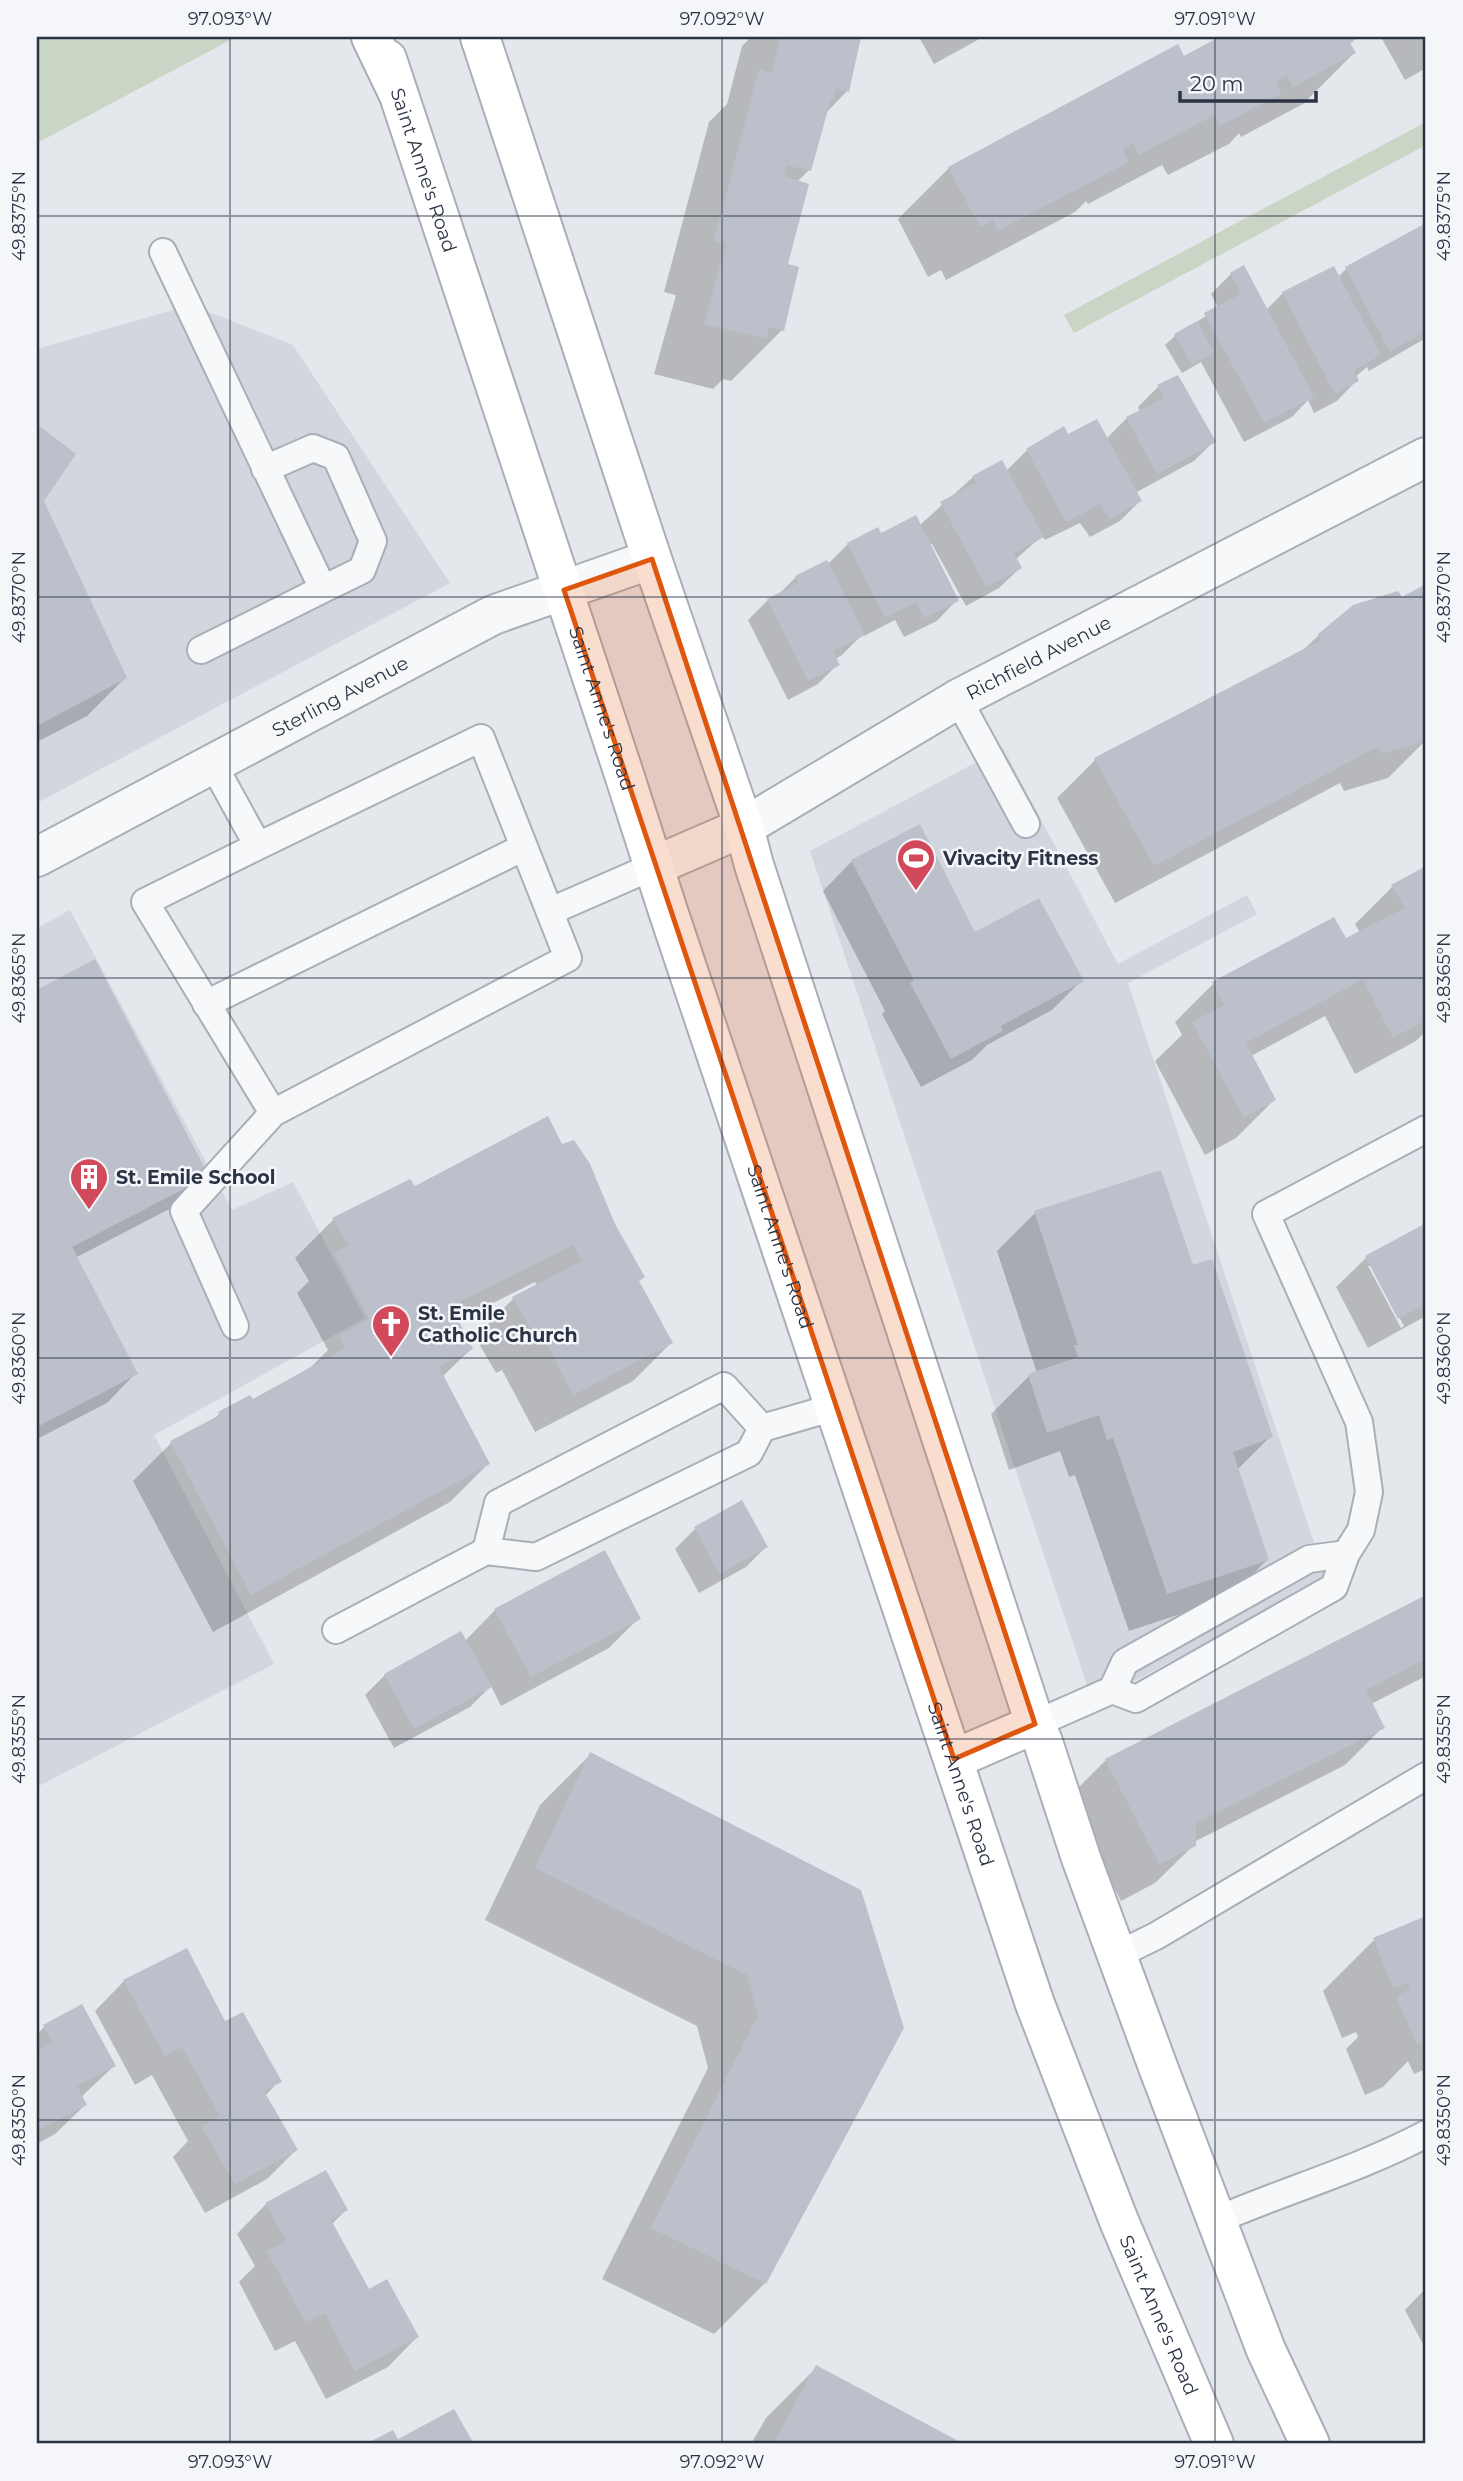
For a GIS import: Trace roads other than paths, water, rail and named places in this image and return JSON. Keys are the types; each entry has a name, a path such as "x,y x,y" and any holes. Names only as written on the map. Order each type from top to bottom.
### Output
{"main road":[{"path":"371,37 397,91"},
{"name":"Saint Anne's Road","path":"379,37 1035,2004 1119,2221 1214,2444"},
{"path":"481,38 652,559 744,827 754,865 1081,1858 1266,2350 1310,2444"},
{"path":"954,1759 1035,1724"}],"street":[{"name":"Richfield Avenue","path":"654,866 744,827 958,699 1426,457"},
{"name":"Sterling Avenue","path":"37,857 493,615 652,559"}],"lane":[{"path":"163,252 323,589"},
{"path":"201,650 362,570 373,541 336,457 313,448 265,469"},
{"path":"958,699 1026,824"},
{"path":"235,1326 184,1211 273,1113 568,958 481,738 145,902 273,1113"},
{"path":"213,764 258,846"},
{"path":"206,1003 524,847"},
{"path":"551,911 654,866"},
{"path":"1112,1690 1136,1699 1334,1587 1346,1554 1362,1530 1369,1492 1360,1422 1266,1214 1426,1129"},
{"path":"486,1551 498,1503 724,1387 762,1428"},
{"path":"336,1630 486,1551 536,1557 749,1453 762,1428 835,1407"},
{"path":"1035,1724 1112,1690 1125,1662 1309,1559 1346,1554"},
{"path":"1117,1955 1156,1936 1426,1776"},
{"path":"1217,2220 1396,2149 1426,2134"}],"place":[{"name":"Vivacity Fitness","path":"916,892"},
{"name":"St. Emile School","path":"89,1211"},
{"name":"St. Emile Catholic Church","path":"391,1358"}]}
